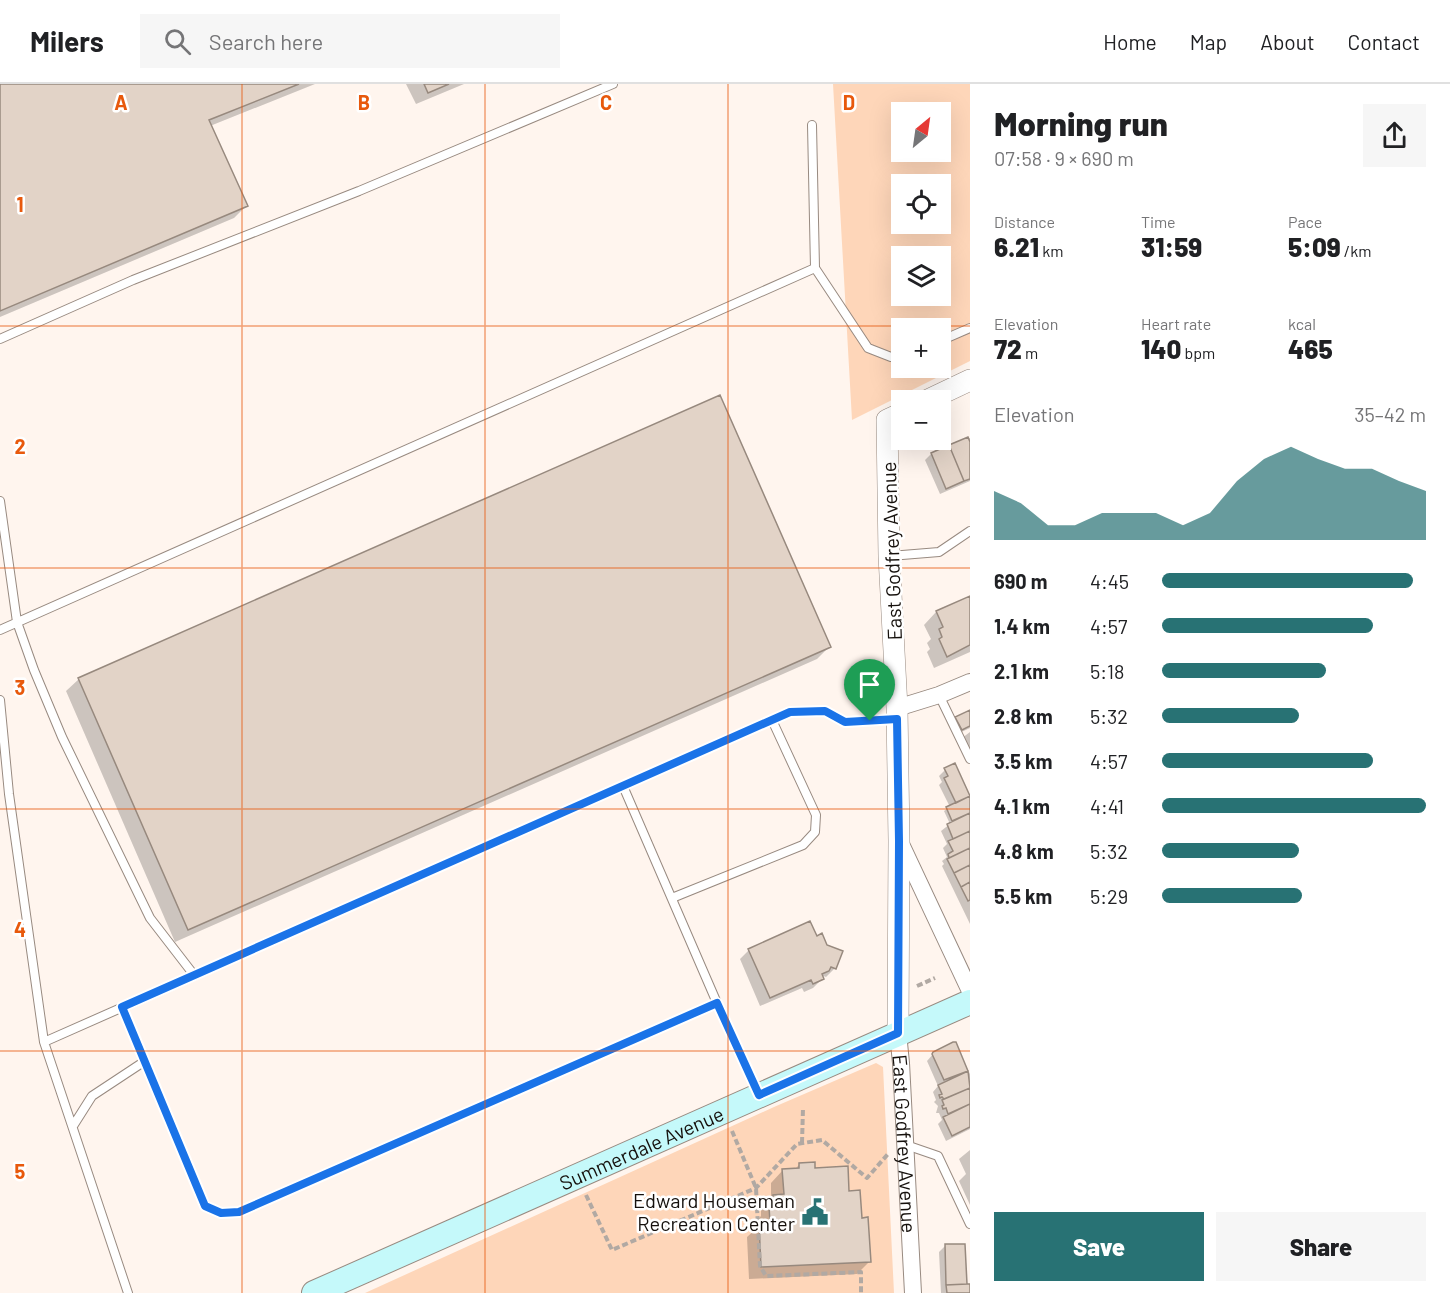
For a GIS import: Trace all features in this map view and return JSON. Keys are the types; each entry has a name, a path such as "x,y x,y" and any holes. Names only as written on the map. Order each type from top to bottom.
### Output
{"main road":[{"name":"Summerdale Avenue","path":"314,1293 970,1002"}],"street":[{"path":"949,390 970,380"},
{"name":"East Godfrey Avenue","path":"893,450 890,556 897,714 898,1033 902,1063 913,1293"},
{"path":"897,714 970,682"},
{"path":"899,841 970,991"}],"lane":[{"path":"0,339 133,279 359,191 614,84"},
{"path":"812,125 815,268 868,348 891,357"},
{"path":"0,630 815,268"},
{"path":"951,336 970,328"},
{"path":"0,501 3,551 17,622 34,670 62,737 150,918 194,975"},
{"path":"890,556 939,552 970,531"},
{"path":"939,695 970,759"},
{"path":"0,700 9,794 44,1042 128,1293"},
{"path":"44,1042 790,712 825,711 845,722 897,714"},
{"path":"672,898 803,845 816,832 816,815 772,720"},
{"path":"623,786 759,1095"},
{"path":"122,1007 205,1206 221,1213 239,1212 717,1003"},
{"path":"72,1126 92,1096 145,1061"},
{"path":"905,1140 938,1156 970,1224"}],"path":[{"path":"914,987 935,978"},
{"path":"802,1143 803,1108"},
{"path":"724,1111 756,1188 760,1266 766,1276 861,1272 861,1293"},
{"path":"577,1176 612,1250 756,1188 797,1144 822,1140 867,1178 905,1140"}],"shaded area":[{"path":"833,84 970,84 970,361 951,370 951,318 891,318 891,378 936,378 912,390 891,390 891,400 852,420"},
{"path":"876,1063 883,1067 894,1293 365,1293 774,1107"}],"building":[{"path":"0,84 299,84 209,120 248,206 0,311"},
{"path":"424,84 449,84 428,93"},
{"path":"720,395 831,647 188,930 78,678"},
{"path":"968,437 970,479 964,481 951,450 951,444"},
{"path":"938,450 951,450 964,481 946,489 931,453"},
{"path":"970,596 970,645 947,657 939,639 942,637 939,629 943,627 936,611"},
{"path":"970,710 970,726 962,730 955,717"},
{"path":"955,763 970,796 956,803 944,778 948,776 944,768"},
{"path":"970,796 970,813 952,821 946,807"},
{"path":"970,813 970,831 953,839 947,824"},
{"path":"970,831 970,848 949,858 948,854 953,851 948,841"},
{"path":"970,848 970,865 954,873 947,859"},
{"path":"970,865 970,882 961,887 954,873"},
{"path":"970,882 970,900 968,901 961,887"},
{"path":"810,921 817,936 822,933 827,945 843,951 836,969 831,967 829,971 822,974 824,979 813,984 811,980 770,998 748,949"},
{"path":"956,1042 968,1071 944,1080 932,1054"},
{"path":"968,1071 970,1088 944,1099 940,1098 939,1095 942,1094 938,1085"},
{"path":"970,1088 970,1104 948,1114 946,1108 943,1109 942,1100"},
{"path":"970,1104 970,1127 952,1136 943,1117"},
{"name":"Edward Houseman Recreation Center","path":"815,1162 815,1168 848,1166 849,1191 860,1190 862,1218 868,1217 871,1262 761,1267 759,1223 770,1223 769,1206 773,1206 773,1195 784,1194 782,1169 799,1168 799,1163"},
{"path":"945,1244 965,1244 967,1284 946,1285"},
{"path":"970,1284 970,1293 947,1293 946,1285"}],"place":[{"name":"Edward Houseman Recreation Center","path":"815,1212"}],"route":[{"path":"825,711 845,722 870,721 897,719 898,1033 759,1095 717,1003 239,1212 221,1213 205,1206 122,1007 790,712 825,711"}]}
